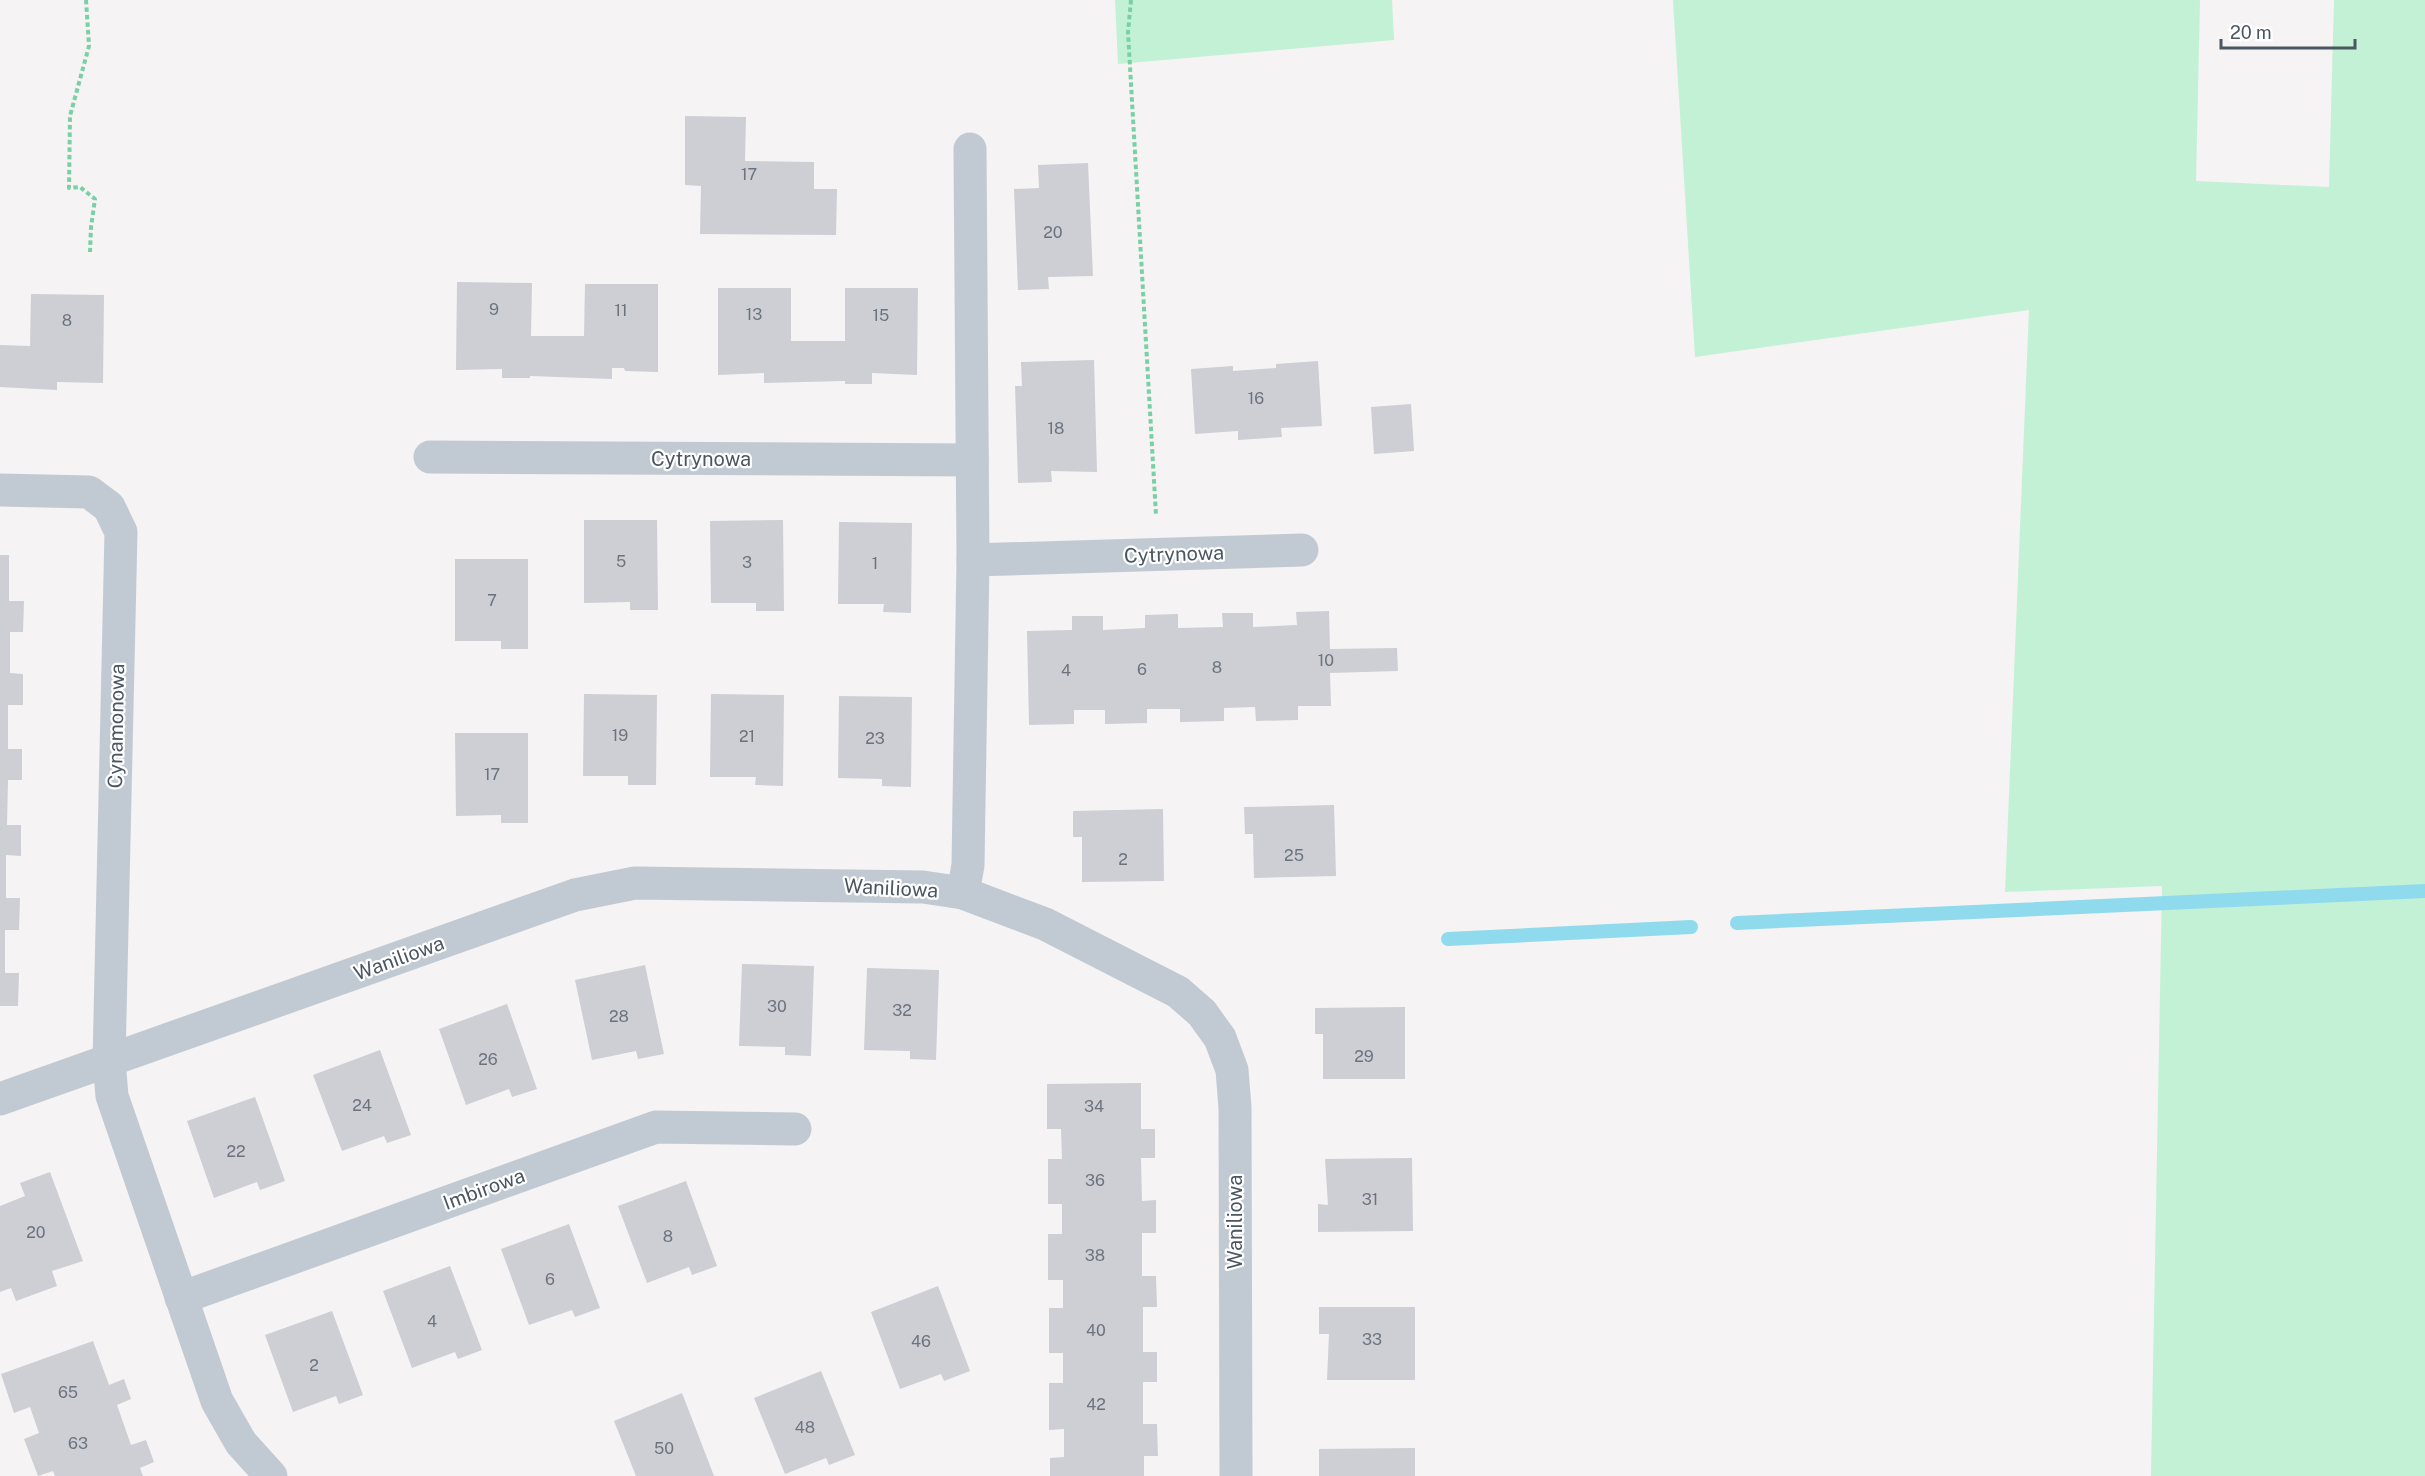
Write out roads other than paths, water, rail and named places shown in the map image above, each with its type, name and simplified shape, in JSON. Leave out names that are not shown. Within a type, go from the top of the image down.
[{"type":"street","points":[[963,892],[968,865],[973,560],[970,149]]},
{"type":"street","name":"Cytrynowa","points":[[430,457],[972,460]]},
{"type":"street","name":"Cynamonowa","points":[[0,490],[89,492],[110,507],[121,532],[109,1061]]},
{"type":"street","name":"Cytrynowa","points":[[973,560],[1302,550]]},
{"type":"street","name":"Waniliowa","points":[[0,1099],[575,895],[612,887],[635,883],[708,883],[923,887],[963,892],[1045,924],[1178,992],[1202,1013],[1220,1038],[1232,1070],[1234,1108],[1236,1476]]},
{"type":"street","points":[[109,1061],[112,1096],[217,1401],[241,1443],[271,1476]]},
{"type":"street","name":"Imbirowa","points":[[181,1298],[656,1127],[795,1129]]},
{"type":"waterway","points":[[1737,923],[2425,891]]},
{"type":"waterway","points":[[1448,939],[1691,927]]}]
